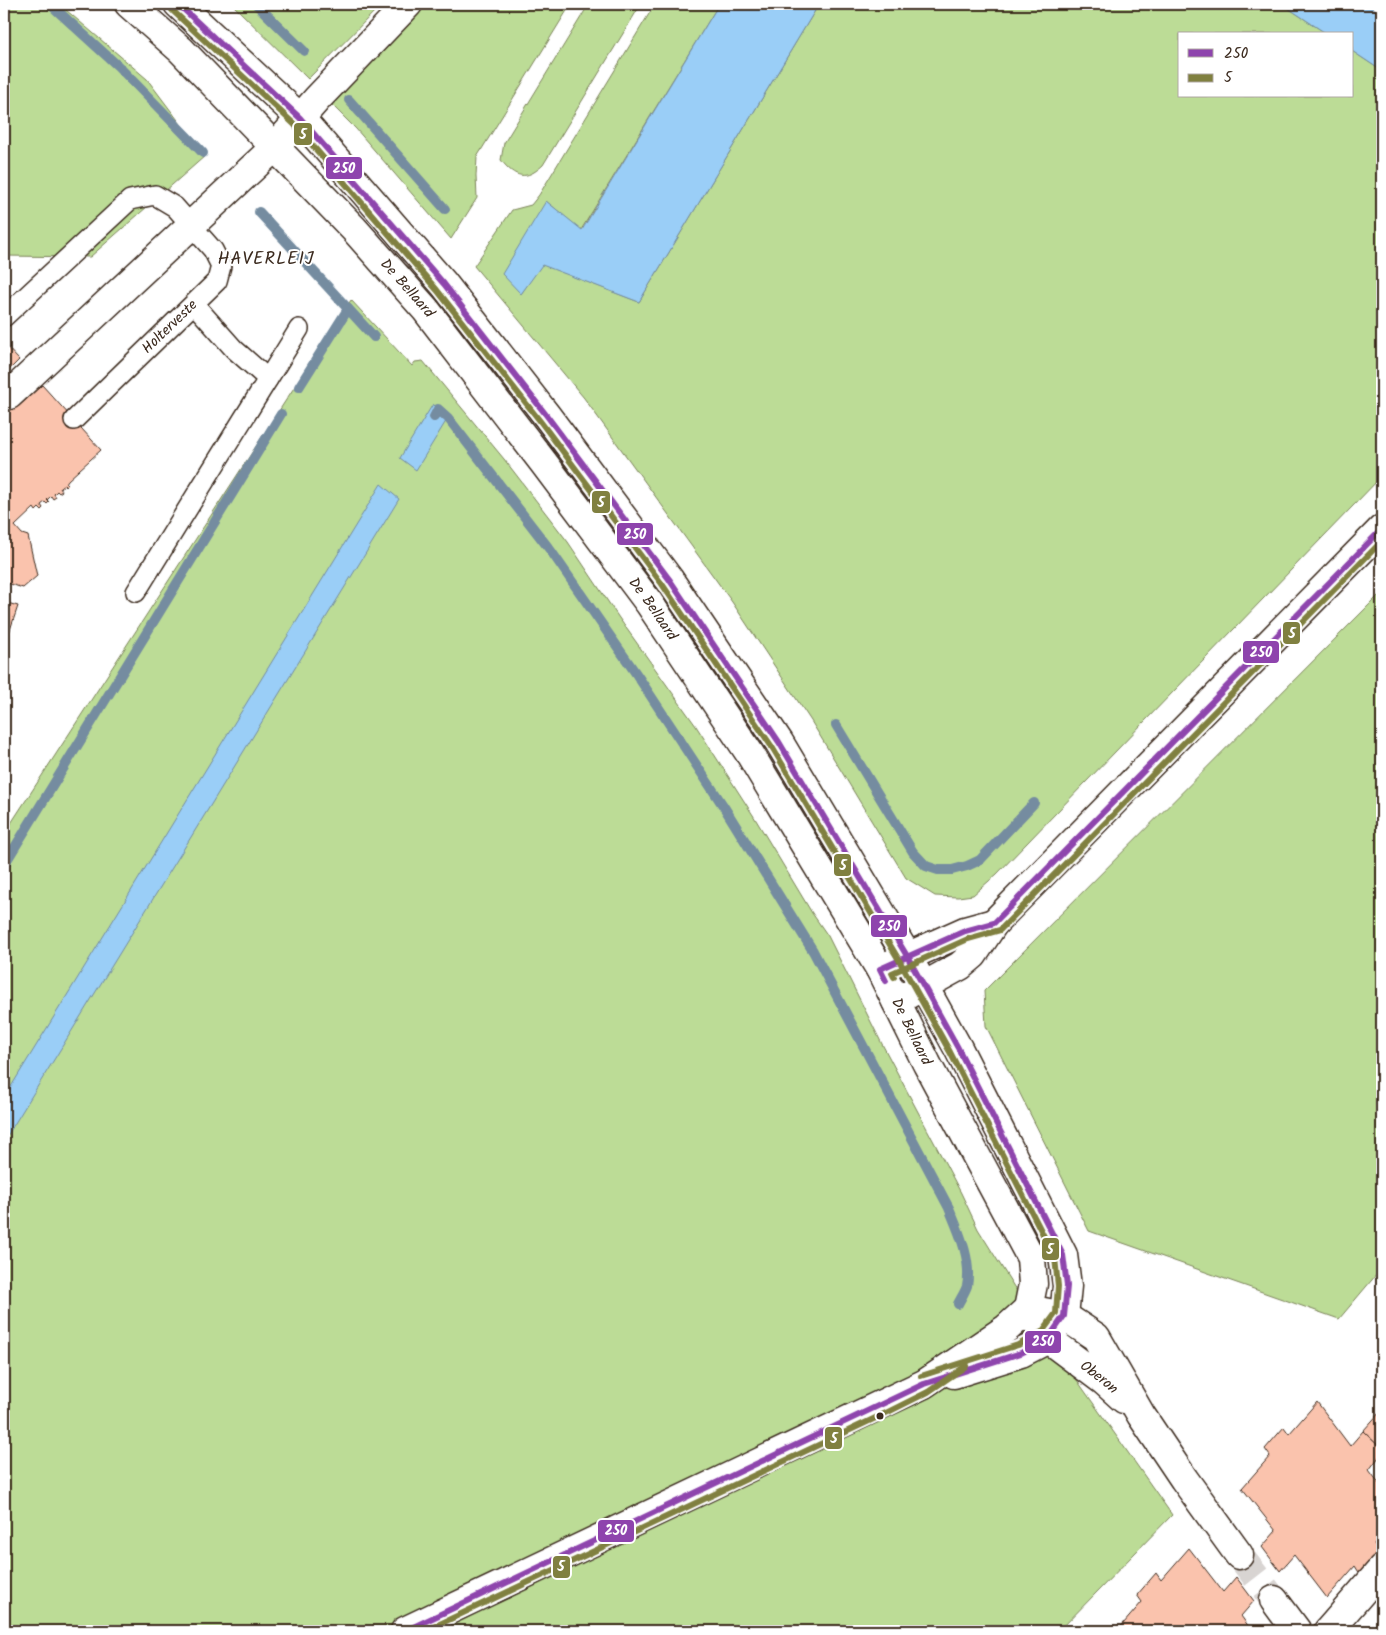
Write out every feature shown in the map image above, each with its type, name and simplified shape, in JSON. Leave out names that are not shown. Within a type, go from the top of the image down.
[{"type":"street","name":"De Bellaard","points":[[129,4],[181,50],[354,229],[426,310],[544,462],[649,603],[750,754],[880,969],[927,1064],[1031,1258],[1033,1284],[1028,1309]]},
{"type":"street","name":"De Bellaard","points":[[178,4],[300,118],[444,284],[548,416],[669,579],[779,742],[907,956],[958,1048],[1063,1255],[1067,1286],[1064,1316]]},
{"type":"street","points":[[9,395],[275,147],[408,4]]},
{"type":"street","points":[[896,1001],[960,966],[973,955],[994,923],[1382,529]]},
{"type":"street","points":[[880,969],[965,931],[994,923]]},
{"type":"street","points":[[924,1384],[1007,1328],[1028,1309]]},
{"type":"street","name":"Oberon","points":[[1028,1309],[1064,1316],[1096,1337],[1141,1415],[1184,1479],[1240,1555]]},
{"type":"street","name":"Oberon","points":[[1028,1309],[1048,1339],[1104,1381],[1141,1415]]},
{"type":"street","points":[[405,1631],[924,1384],[1021,1354],[1048,1339],[1064,1316]]},
{"type":"street","points":[[1328,1631],[1382,1569]]},
{"type":"street","points":[[1274,1600],[1296,1631]]},
{"type":"lane","name":"Holterveste","points":[[4,318],[130,200],[155,195],[175,207],[213,250],[221,266],[217,282],[74,420]]},
{"type":"lane","points":[[194,304],[234,349],[268,379]]},
{"type":"lane","points":[[136,592],[299,329]]},
{"type":"green space","points":[[4,4],[59,4],[147,79],[205,156],[90,257],[4,256]]},
{"type":"green space","points":[[232,4],[382,4],[308,79]]},
{"type":"green space","points":[[426,4],[571,4],[477,157],[477,198],[451,239],[356,129],[331,104]]},
{"type":"green space","points":[[589,4],[641,4],[543,165],[531,174],[516,174],[501,160],[504,143]]},
{"type":"green space","points":[[655,4],[719,4],[581,230],[546,201],[521,294],[541,264],[639,302],[819,4],[1282,4],[1324,32],[1178,32],[1178,98],[1354,98],[1354,52],[1382,71],[1382,476],[997,874],[973,895],[958,897],[935,896],[906,878],[811,721],[732,602],[584,398],[474,266],[512,210],[531,205],[539,195]]},
{"type":"green space","points":[[351,300],[412,366],[415,362],[423,361],[504,459],[568,542],[619,618],[696,726],[828,936],[978,1229],[1036,1322],[1172,1515],[1059,1631],[4,1631],[4,834]]},
{"type":"green space","points":[[1382,592],[1382,1268],[1339,1319],[1089,1231],[986,1026],[984,991]]},
{"type":"water","points":[[719,4],[819,4],[639,302],[542,265],[521,294],[502,274],[546,201],[582,230]]},
{"type":"water","points":[[1282,4],[1370,4],[1382,18],[1382,71],[1354,52],[1354,32],[1324,32]]},
{"type":"water","points":[[433,404],[448,418],[416,470],[400,458]]},
{"type":"water","points":[[381,484],[399,499],[4,1141],[4,1098]]},
{"type":"building","points":[[4,344],[19,360],[4,375]]},
{"type":"building","points":[[42,385],[101,450],[68,480],[66,487],[64,485],[60,488],[62,491],[59,493],[57,491],[54,494],[56,497],[53,499],[51,496],[47,500],[49,502],[47,504],[45,502],[41,505],[43,508],[41,510],[39,508],[36,511],[34,508],[15,526],[22,534],[28,536],[37,576],[23,588],[4,582],[4,390],[19,406]]},
{"type":"building","points":[[4,602],[18,606],[9,633],[4,632]]},
{"type":"building","points":[[1317,1402],[1350,1446],[1363,1431],[1382,1449],[1382,1453],[1369,1470],[1382,1487],[1382,1535],[1374,1545],[1380,1552],[1360,1574],[1355,1566],[1327,1598],[1294,1555],[1280,1571],[1262,1547],[1276,1531],[1242,1488],[1270,1456],[1265,1449],[1284,1427],[1289,1434]]},
{"type":"building","points":[[1382,1412],[1382,1449],[1363,1431]]},
{"type":"building","points":[[1189,1548],[1223,1592],[1236,1577],[1254,1601],[1241,1616],[1252,1631],[1117,1631],[1142,1602],[1137,1595],[1156,1573],[1161,1580]]},
{"type":"waterway","points":[[50,4],[118,66],[203,153]]},
{"type":"waterway","points":[[256,4],[304,51]]},
{"type":"waterway","points":[[349,100],[445,209]]},
{"type":"waterway","points":[[259,212],[374,337]]},
{"type":"waterway","points":[[299,387],[348,309]]},
{"type":"waterway","points":[[434,417],[438,409],[448,418],[551,551],[637,675],[724,807],[813,951],[953,1217],[964,1246],[968,1266],[967,1286],[958,1304]]},
{"type":"waterway","points":[[4,865],[281,414]]},
{"type":"waterway","points":[[836,725],[913,852],[926,866],[938,870],[952,870],[980,860],[1034,803]]},
{"type":"tunnel","points":[[1239,1555],[1274,1600]]},
{"type":"transit line","name":"250","points":[[178,4],[300,118],[444,284],[547,416],[669,579],[779,742],[907,956],[958,1048],[1063,1255],[1067,1286],[1064,1316],[1048,1339],[1021,1353],[924,1384],[405,1631]]},
{"type":"transit line","name":"5","points":[[172,10],[294,124],[437,290],[540,421],[662,584],[772,747],[899,960],[950,1052],[1055,1258],[1058,1286],[1056,1313],[1042,1332],[1018,1345],[921,1376]]},
{"type":"transit line","name":"250","points":[[886,981],[880,969],[965,931],[994,923],[1382,529]]},
{"type":"transit line","name":"5","points":[[894,977],[892,973],[968,939],[1000,930],[1382,541]]},
{"type":"transit line","name":"5","points":[[425,1631],[884,1414],[928,1392],[966,1366]]},
{"type":"district","name":"HAVERLEIJ","points":[[266,259]]}]
